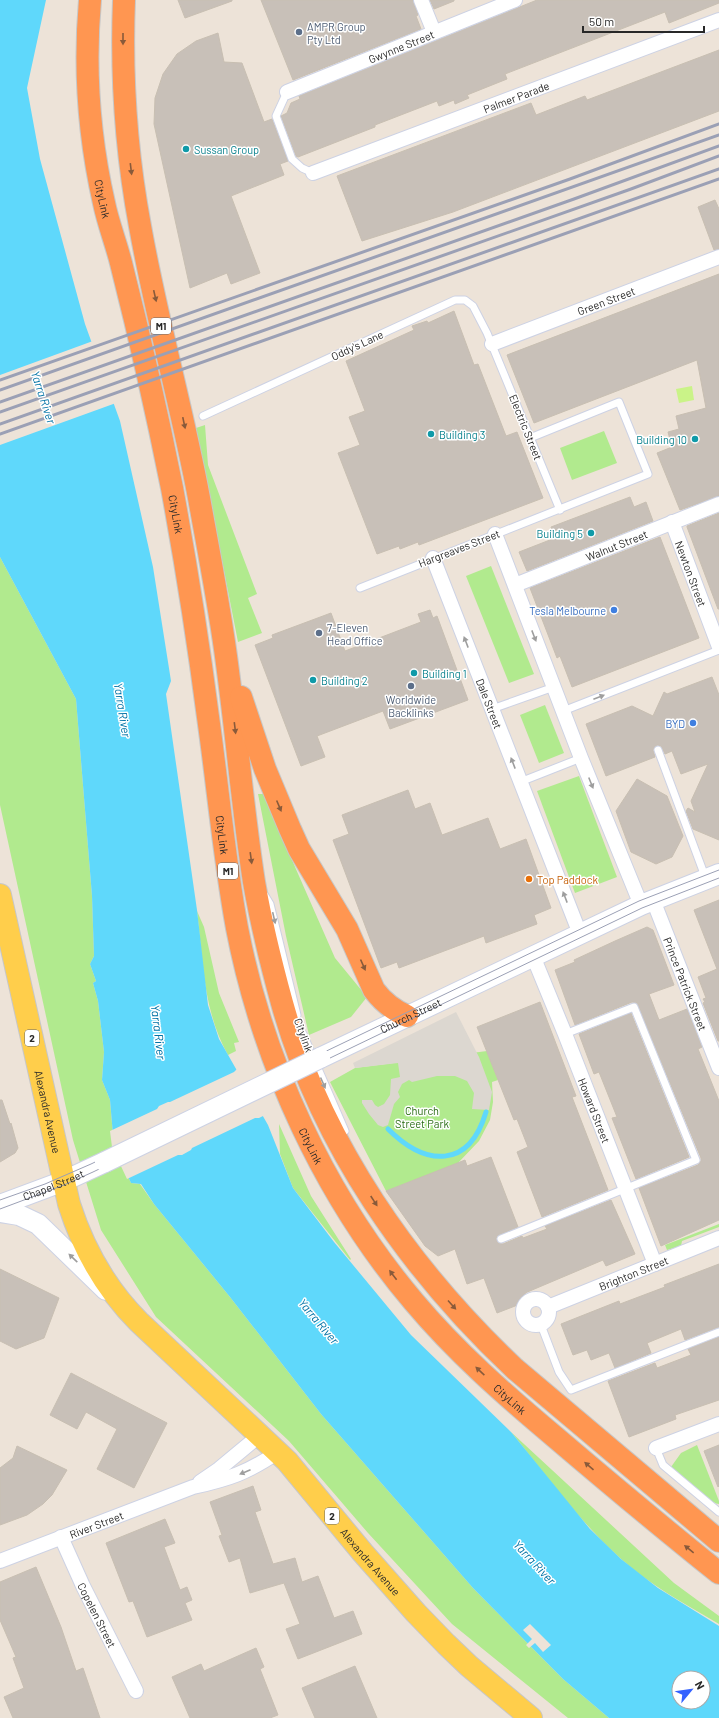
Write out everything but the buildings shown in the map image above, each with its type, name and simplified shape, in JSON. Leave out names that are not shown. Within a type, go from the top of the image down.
[{"type":"highway","name":"CityLink","points":[[90,0],[87,82],[92,141],[104,206],[120,257],[144,356],[174,498],[193,612],[238,929],[245,965],[260,1019],[293,1107],[325,1171],[349,1212],[370,1244],[414,1302],[464,1356],[499,1388],[637,1507],[719,1573]]},
{"type":"highway","name":"M1","points":[[124,0],[123,36],[127,131],[140,226],[186,434],[225,648],[255,886],[280,998],[294,1040],[326,1116],[362,1182],[397,1236],[442,1294],[484,1340],[515,1369],[719,1541]]},
{"type":"highway","points":[[225,648],[265,770],[299,849],[341,917],[374,990],[381,1000],[407,1016]]},
{"type":"main road","name":"Church Street","points":[[102,1163],[532,956],[647,902],[713,876]]},
{"type":"main road","name":"Alexandra Avenue","points":[[0,895],[71,1211],[93,1259],[112,1290],[132,1315]]},
{"type":"main road","name":"Chapel Street","points":[[0,1205],[64,1181],[102,1163]]},
{"type":"main road","name":"Alexandra Avenue","points":[[0,1212],[19,1215],[38,1224],[132,1315],[278,1452],[416,1613],[469,1666],[531,1718]]},
{"type":"street","points":[[422,0],[434,32]]},
{"type":"street","name":"Gwynne Street","points":[[287,92],[515,0]]},
{"type":"street","name":"Palmer Parade","points":[[313,173],[719,20]]},
{"type":"street","name":"Green Street","points":[[492,344],[719,257]]},
{"type":"street","name":"Walnut Street","points":[[515,585],[719,504]]},
{"type":"street","name":"Newton Street","points":[[672,522],[719,649]]},
{"type":"street","points":[[495,534],[581,758],[647,902]]},
{"type":"street","name":"Dale Street","points":[[433,558],[580,934]]},
{"type":"street","name":"Prince Patrick Street","points":[[647,902],[719,1068]]},
{"type":"street","name":"Howard Street","points":[[532,956],[565,1034],[655,1264]]},
{"type":"street","name":"Brighton Street","points":[[548,1307],[719,1238]]},
{"type":"street","points":[[534,1300],[542,1301],[548,1307],[548,1319],[541,1324],[533,1325],[529,1323],[524,1316],[524,1308],[526,1304],[534,1300]]},
{"type":"street","points":[[656,1448],[719,1424]]},
{"type":"street","name":"River Street","points":[[193,1487],[219,1469],[260,1435]]},
{"type":"street","name":"River Street","points":[[0,1561],[193,1487],[223,1480],[240,1474],[258,1466],[278,1452]]},
{"type":"street","name":"Copelen Street","points":[[61,1537],[83,1586],[136,1691]]},
{"type":"lane","points":[[287,92],[276,116],[292,159],[302,168],[313,173]]},
{"type":"lane","name":"Oddy's Lane","points":[[203,416],[455,300],[465,300],[473,306],[479,315],[492,344]]},
{"type":"lane","name":"Electric Street","points":[[492,344],[560,510]]},
{"type":"lane","name":"Hargreaves Street","points":[[360,588],[648,474],[618,402],[530,438]]},
{"type":"lane","points":[[563,711],[719,649]]},
{"type":"lane","points":[[492,709],[554,687]]},
{"type":"lane","points":[[658,750],[713,876]]},
{"type":"lane","points":[[520,782],[581,758]]},
{"type":"lane","name":"Citylink","points":[[255,886],[264,893],[270,904],[298,1018],[314,1062],[350,1141]]},
{"type":"lane","points":[[501,1239],[696,1160],[634,1007],[565,1034]]},
{"type":"lane","points":[[358,1159],[362,1182]]},
{"type":"lane","points":[[541,1324],[559,1372],[571,1390],[719,1332]]},
{"type":"lane","points":[[656,1448],[663,1465],[719,1512]]},
{"type":"green space","points":[[692,386],[694,400],[679,403],[676,389]]},
{"type":"green space","points":[[205,425],[208,465],[257,594],[248,598],[262,633],[238,642],[196,428]]},
{"type":"green space","points":[[604,431],[617,463],[572,480],[560,448]]},
{"type":"green space","points":[[0,557],[76,699],[92,896],[94,956],[90,964],[96,981],[93,983],[98,1001],[104,1052],[102,1080],[110,1100],[114,1147],[131,1183],[140,1184],[154,1204],[230,1297],[321,1414],[473,1588],[563,1679],[609,1718],[568,1718],[452,1624],[368,1533],[289,1441],[156,1317],[101,1230],[73,1140],[0,805]]},
{"type":"green space","points":[[491,566],[534,674],[509,683],[466,576]]},
{"type":"green space","points":[[545,705],[564,753],[539,763],[520,715]]},
{"type":"green space","points":[[579,776],[617,877],[575,893],[537,791]]},
{"type":"green space","points":[[258,794],[263,794],[335,958],[367,997],[351,1017],[309,1035],[286,936]]},
{"type":"green space","points":[[197,911],[204,927],[219,993],[239,1042],[234,1043],[236,1051],[228,1055],[213,1021],[205,985]]},
{"type":"green space","name":"Church Street Park","points":[[487,1051],[498,1080],[492,1082],[493,1102],[490,1120],[479,1141],[457,1164],[386,1191],[330,1082],[355,1068]]},
{"type":"green space","points":[[279,1124],[311,1196],[351,1259],[350,1260],[293,1188],[280,1154]]},
{"type":"green space","points":[[719,1224],[719,1227],[682,1241],[681,1246],[667,1250],[665,1245]]},
{"type":"green space","points":[[511,1432],[674,1583],[719,1616],[719,1624],[643,1577],[620,1558],[577,1513]]},
{"type":"green space","points":[[697,1445],[719,1504],[700,1494],[686,1483],[671,1467],[681,1453]]},
{"type":"shaded area","points":[[456,1012],[479,1057],[492,1092],[489,1110],[472,1109],[474,1093],[467,1081],[455,1076],[437,1076],[412,1082],[409,1080],[402,1084],[398,1092],[400,1097],[394,1104],[388,1125],[383,1127],[378,1125],[369,1114],[362,1103],[362,1100],[372,1100],[378,1107],[384,1104],[390,1095],[391,1079],[400,1077],[398,1063],[355,1068],[353,1063]]},
{"type":"water","name":"Yarra River","points":[[0,0],[46,0],[27,88],[40,159],[85,324],[120,421],[153,567],[171,681],[166,694],[197,910],[208,1005],[219,1039],[268,1125],[293,1188],[334,1242],[411,1335],[511,1432],[590,1529],[621,1559],[658,1588],[719,1626],[719,1718],[609,1718],[563,1679],[473,1588],[321,1414],[230,1297],[154,1204],[141,1184],[131,1183],[114,1147],[110,1100],[102,1080],[104,1052],[98,1001],[93,983],[96,981],[90,964],[94,956],[92,896],[76,699],[0,557]]},
{"type":"pier","points":[[93,341],[116,403],[0,445],[0,375]]},
{"type":"pier","points":[[238,1068],[265,1115],[255,1118],[192,1148],[182,1155],[178,1155],[127,1179],[112,1147],[110,1131],[157,1109],[159,1106],[234,1072]]},
{"type":"pier","points":[[530,1624],[551,1645],[543,1652],[535,1643],[529,1648],[526,1645],[532,1639],[523,1630]]},
{"type":"waterway","points":[[388,1129],[402,1142],[417,1150],[431,1155],[445,1156],[458,1152],[469,1144],[478,1131],[486,1112]]},
{"type":"tram line","points":[[0,1200],[45,1184],[91,1164],[639,901],[719,870]]},
{"type":"tram line","points":[[0,1209],[64,1185],[93,1172],[642,908],[719,878]]},
{"type":"railway","points":[[0,380],[570,179],[719,124]]},
{"type":"railway","points":[[0,390],[719,135]]},
{"type":"railway","points":[[0,402],[574,199],[719,146]]},
{"type":"railway","points":[[0,412],[631,189],[719,156]]},
{"type":"railway","points":[[0,424],[719,169]]},
{"type":"railway","points":[[0,434],[719,179]]},
{"type":"place","name":"AMPR Group Pty Ltd","points":[[299,32]]},
{"type":"place","name":"Sussan Group","points":[[186,149]]},
{"type":"place","name":"Building 3","points":[[431,434]]},
{"type":"place","name":"Building 10","points":[[695,439]]},
{"type":"place","name":"Building 5","points":[[591,533]]},
{"type":"place","name":"Tesla Melbourne","points":[[614,610]]},
{"type":"place","name":"7-Eleven Head Office","points":[[319,633]]},
{"type":"place","name":"Building 1","points":[[414,673]]},
{"type":"place","name":"Building 2","points":[[313,680]]},
{"type":"place","name":"Worldwide Backlinks","points":[[411,686]]},
{"type":"place","name":"BYD","points":[[693,723]]},
{"type":"place","name":"Top Paddock","points":[[529,879]]}]
